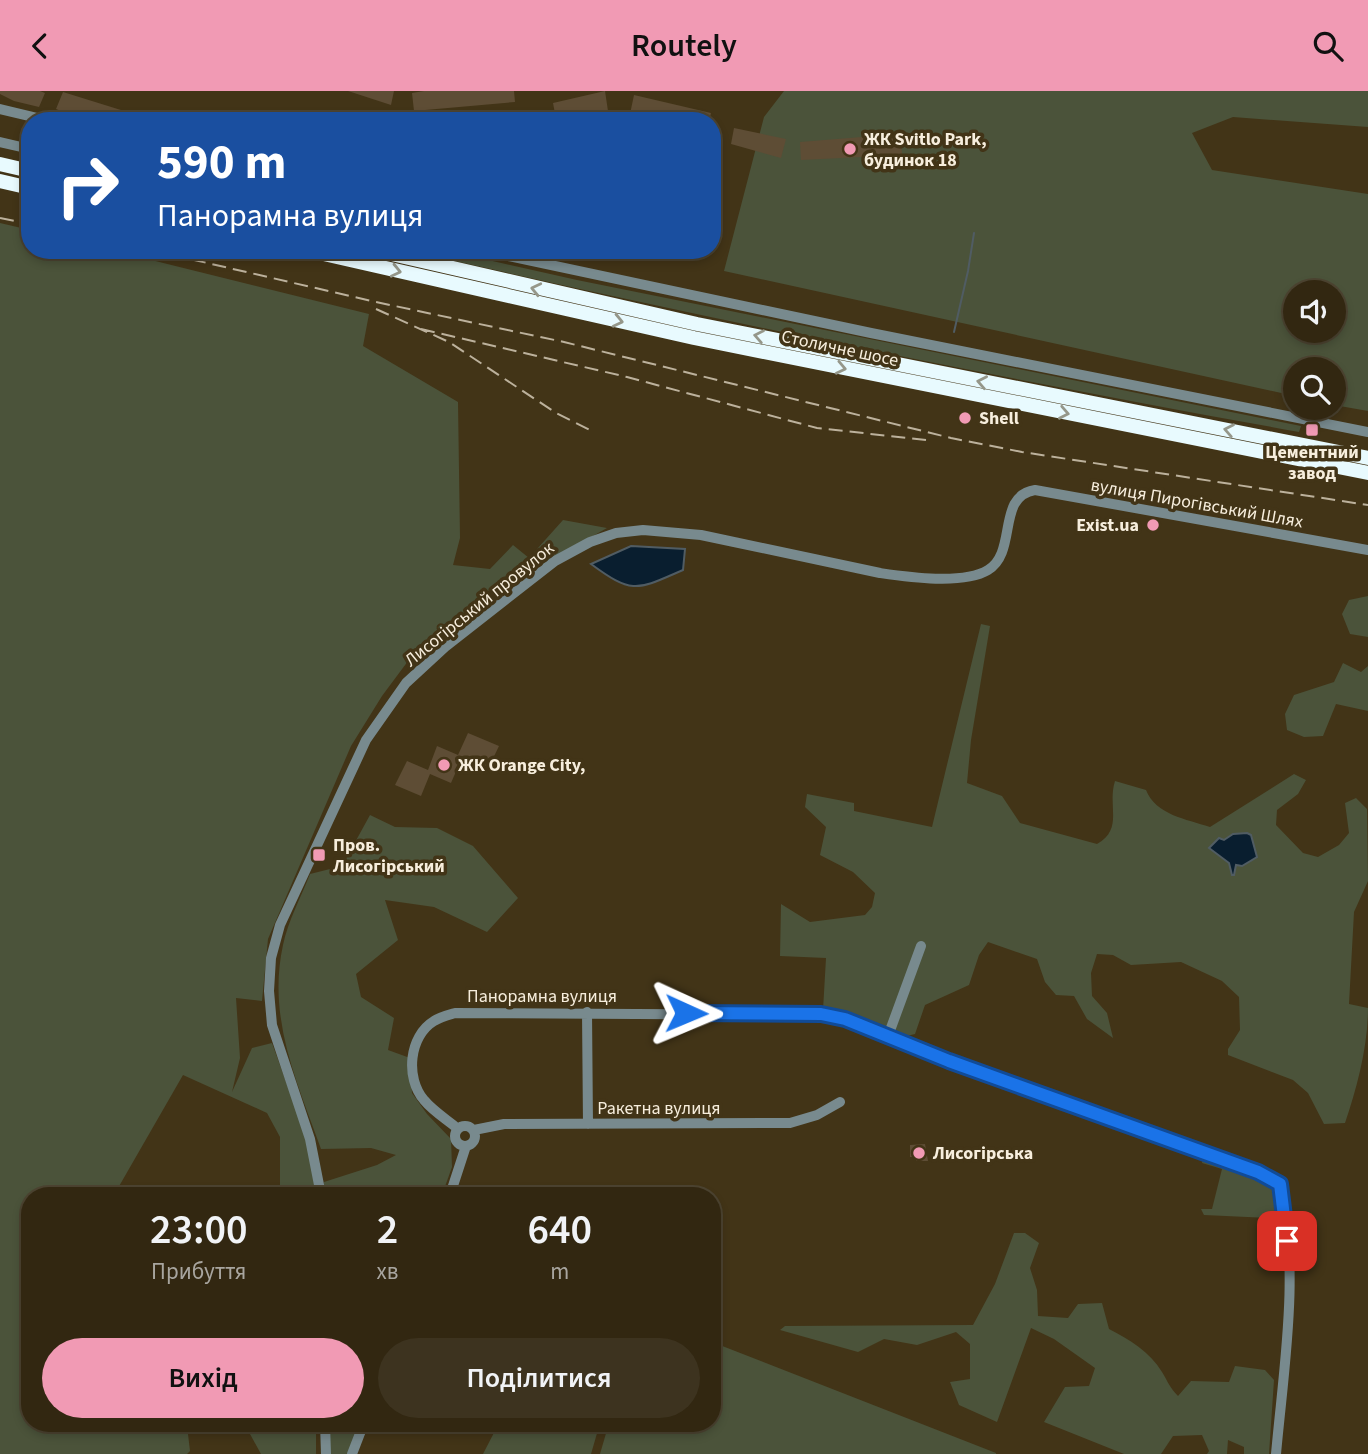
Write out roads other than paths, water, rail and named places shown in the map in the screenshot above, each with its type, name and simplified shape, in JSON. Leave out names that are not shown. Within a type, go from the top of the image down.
[{"type":"highway","points":[[0,165],[21,169]]},
{"type":"highway","points":[[0,181],[21,186]]},
{"type":"highway","name":"Столичне шосе","points":[[346,259],[694,338],[1368,473]]},
{"type":"highway","name":"Столичне шосе","points":[[413,259],[684,321],[1368,458]]},
{"type":"street","points":[[0,109],[21,114]]},
{"type":"street","points":[[0,142],[21,147]]},
{"type":"street","name":"Столичне шосе","points":[[522,259],[884,336],[1368,432]]},
{"type":"street","name":"вулиця Пирогівський Шлях","points":[[1022,495],[1042,491],[1368,550]]},
{"type":"street","name":"Лисогірський провулок","points":[[319,1187],[310,1139],[272,1025],[269,991],[271,958],[280,925],[362,748],[374,725],[406,683],[445,647],[555,561],[603,537],[643,530],[677,532],[880,573],[905,576],[968,576],[985,571],[999,559],[1013,506],[1022,495]]},
{"type":"street","points":[[888,1036],[921,947]]},
{"type":"street","points":[[587,1011],[588,1124]]},
{"type":"street","name":"Панорамна вулиця","points":[[457,1128],[423,1099],[414,1082],[412,1057],[415,1046],[433,1021],[455,1013],[587,1011],[821,1014],[845,1019],[949,1061],[1258,1172],[1280,1184],[1286,1222],[1290,1319],[1276,1454]]},
{"type":"street","name":"Ракетна вулиця","points":[[474,1130],[503,1124],[790,1123],[817,1115],[840,1103]]},
{"type":"street","points":[[453,1187],[466,1146],[474,1142],[474,1130],[466,1125],[457,1128],[455,1134],[456,1141],[466,1146]]},
{"type":"street","points":[[325,1432],[326,1454]]},
{"type":"street","points":[[352,1454],[361,1432]]},
{"type":"water","points":[[631,546],[685,549],[683,570],[655,582],[636,586],[617,581],[591,564]]},
{"type":"water","points":[[1233,834],[1251,835],[1257,857],[1242,866],[1236,865],[1232,875],[1229,863],[1209,848],[1219,838],[1224,840]]},
{"type":"waterway","points":[[954,332],[974,233]]},
{"type":"railway","points":[[0,218],[21,222]]},
{"type":"railway","points":[[190,259],[564,342],[951,438],[1022,452],[1368,505]]},
{"type":"railway","points":[[376,309],[449,342],[556,413],[590,430]]},
{"type":"railway","points":[[421,329],[627,377],[817,428],[926,440]]},
{"type":"place","name":"ЖК Svitlo Park, будинок 18","points":[[850,149]]},
{"type":"place","name":"Shell","points":[[965,418]]},
{"type":"place","name":"Цементний завод","points":[[1312,430]]},
{"type":"place","name":"Exist.ua","points":[[1153,525]]},
{"type":"place","name":"ЖК Orange City,","points":[[444,765]]},
{"type":"place","name":"Пров. Лисогірський","points":[[319,855]]},
{"type":"place","name":"Лисогірська","points":[[919,1153]]}]
